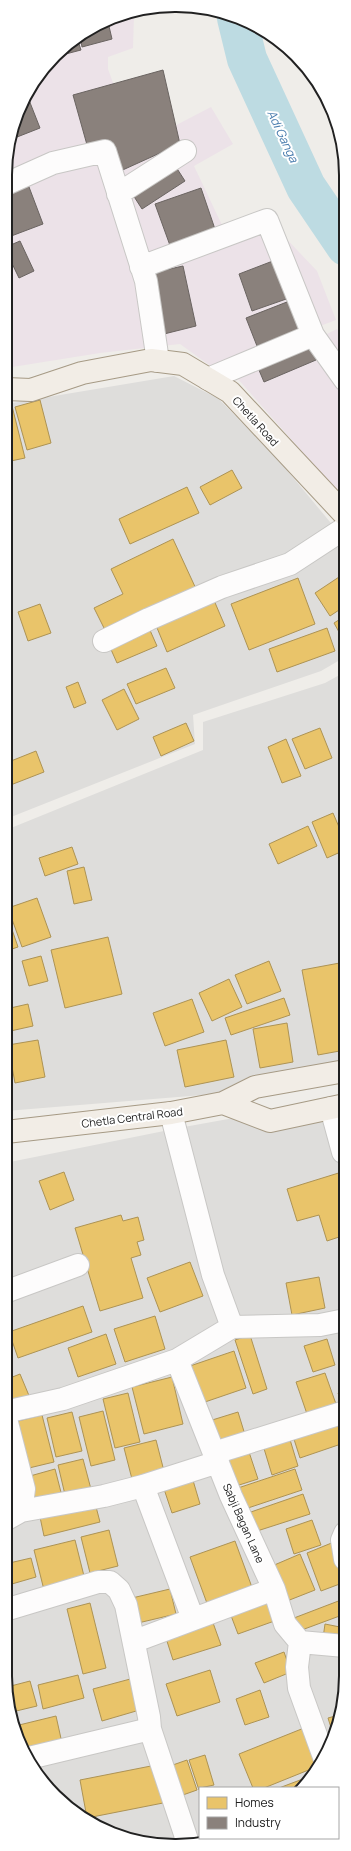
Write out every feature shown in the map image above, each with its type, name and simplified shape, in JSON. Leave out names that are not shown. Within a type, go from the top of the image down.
[{"type":"main road","name":"Chetla Road","points":[[12,389],[32,390],[82,374],[151,360],[183,364],[230,392],[339,509]]},
{"type":"main road","name":"Chetla Central Road","points":[[12,1131],[171,1113],[223,1103],[255,1087],[339,1072]]},
{"type":"main road","points":[[223,1103],[270,1121],[338,1107]]},
{"type":"street","points":[[12,181],[53,163],[105,151],[146,281],[158,361]]},
{"type":"street","points":[[118,194],[184,151]]},
{"type":"street","points":[[141,267],[267,220],[313,336],[339,372]]},
{"type":"street","points":[[208,379],[313,336]]},
{"type":"street","points":[[104,641],[149,619],[222,587],[290,564],[339,532]]},
{"type":"street","points":[[171,1113],[213,1275],[232,1327]]},
{"type":"street","points":[[12,1289],[78,1265]]},
{"type":"street","points":[[12,1409],[63,1399],[177,1360],[232,1327],[320,1325],[339,1321]]},
{"type":"street","name":"Sabji Bagan Lane","points":[[177,1360],[231,1496],[274,1589],[285,1624],[300,1642]]},
{"type":"street","points":[[13,1515],[104,1496],[143,1486],[339,1414]]},
{"type":"street","points":[[12,1436],[24,1489],[13,1515]]},
{"type":"street","points":[[143,1486],[193,1619]]},
{"type":"street","points":[[12,1608],[98,1582],[110,1582],[120,1590],[126,1605],[134,1641],[150,1729],[187,1839]]},
{"type":"street","points":[[134,1641],[274,1589]]},
{"type":"street","points":[[321,1749],[299,1688],[297,1666],[300,1642],[339,1645]]},
{"type":"street","points":[[34,1757],[150,1729]]},
{"type":"shaded area","points":[[134,18],[133,48],[108,57],[108,69],[136,146],[211,107],[233,144],[194,166],[222,225],[261,212],[317,271],[336,320],[212,367],[180,344],[100,353],[12,367],[13,154],[24,113],[29,103],[46,76],[60,60],[76,46],[94,34],[113,24]]},
{"type":"shaded area","points":[[337,329],[339,332],[339,493],[237,378]]},
{"type":"shaded area","points":[[174,376],[219,399],[281,463],[339,533],[339,660],[321,671],[193,715],[195,744],[12,817],[12,403]]},
{"type":"shaded area","points":[[339,675],[339,1067],[227,1093],[12,1111],[12,828],[203,750],[203,722],[325,683]]},
{"type":"shaded area","points":[[339,1099],[339,1310],[315,1316],[238,1315],[170,1353],[66,1395],[12,1397],[12,1162],[184,1127]]},
{"type":"shaded area","points":[[339,1324],[338,1697],[327,1738],[317,1757],[294,1787],[199,1787],[199,1838],[186,1839],[154,1838],[113,1827],[76,1805],[60,1791],[46,1775],[24,1738],[15,1707],[12,1686],[12,1418],[233,1331]]},
{"type":"building: Homes","points":[[40,400],[51,443],[27,450],[15,407]]},
{"type":"building: Homes","points":[[12,406],[25,458],[12,461]]},
{"type":"building: Homes","points":[[232,470],[242,488],[210,505],[200,487]]},
{"type":"building: Homes","points":[[187,487],[199,513],[130,544],[119,519]]},
{"type":"building: Homes","points":[[173,539],[197,591],[107,634],[94,608],[123,594],[111,569]]},
{"type":"building: Homes","points":[[339,577],[339,610],[330,616],[315,593]]},
{"type":"building: Homes","points":[[298,578],[315,624],[249,650],[231,604]]},
{"type":"building: Homes","points":[[213,598],[225,626],[167,652],[155,623]]},
{"type":"building: Homes","points":[[40,604],[51,633],[28,641],[18,612]]},
{"type":"building: Homes","points":[[339,620],[339,632],[334,623]]},
{"type":"building: Homes","points":[[149,628],[157,646],[117,663],[109,645]]},
{"type":"building: Homes","points":[[327,628],[335,651],[277,672],[269,649]]},
{"type":"building: Homes","points":[[166,668],[175,688],[136,704],[127,684]]},
{"type":"building: Homes","points":[[78,682],[86,703],[74,708],[66,687]]},
{"type":"building: Homes","points":[[124,689],[139,719],[117,730],[102,700]]},
{"type":"building: Homes","points":[[186,723],[194,741],[161,756],[153,737]]},
{"type":"building: Homes","points":[[320,728],[332,758],[305,769],[292,739]]},
{"type":"building: Homes","points":[[286,739],[301,776],[282,783],[268,747]]},
{"type":"building: Homes","points":[[36,751],[44,772],[12,784],[12,761]]},
{"type":"building: Homes","points":[[333,813],[339,827],[339,853],[327,858],[312,822]]},
{"type":"building: Homes","points":[[308,826],[317,846],[278,864],[269,844]]},
{"type":"building: Homes","points":[[72,847],[78,864],[45,876],[39,858]]},
{"type":"building: Homes","points":[[84,867],[92,900],[74,904],[67,871]]},
{"type":"building: Homes","points":[[37,898],[51,937],[22,947],[12,919],[12,907]]},
{"type":"building: Homes","points":[[12,930],[18,947],[12,949]]},
{"type":"building: Homes","points":[[108,937],[122,994],[65,1008],[51,950]]},
{"type":"building: Homes","points":[[41,956],[48,981],[29,986],[22,961]]},
{"type":"building: Homes","points":[[269,961],[281,991],[247,1004],[235,975]]},
{"type":"building: Homes","points":[[339,963],[339,1051],[318,1055],[302,970]]},
{"type":"building: Homes","points":[[229,979],[242,1007],[212,1021],[199,993]]},
{"type":"building: Homes","points":[[284,998],[290,1015],[231,1035],[225,1018]]},
{"type":"building: Homes","points":[[192,999],[204,1032],[165,1046],[153,1013]]},
{"type":"building: Homes","points":[[28,1004],[33,1026],[12,1031],[12,1008]]},
{"type":"building: Homes","points":[[287,1023],[293,1062],[260,1068],[253,1029]]},
{"type":"building: Homes","points":[[38,1040],[45,1077],[15,1083],[12,1067],[12,1044]]},
{"type":"building: Homes","points":[[226,1040],[234,1077],[185,1087],[177,1050]]},
{"type":"building: Homes","points":[[64,1172],[74,1200],[50,1210],[39,1181]]},
{"type":"building: Homes","points":[[339,1173],[339,1237],[327,1241],[319,1215],[297,1221],[287,1189]]},
{"type":"building: Homes","points":[[121,1215],[123,1221],[138,1217],[144,1240],[137,1242],[141,1255],[131,1258],[143,1298],[100,1311],[75,1228]]},
{"type":"building: Homes","points":[[190,1262],[203,1296],[160,1312],[147,1278]]},
{"type":"building: Homes","points":[[319,1277],[325,1308],[292,1315],[286,1283]]},
{"type":"building: Homes","points":[[83,1306],[92,1332],[18,1358],[12,1341],[12,1331]]},
{"type":"building: Homes","points":[[155,1316],[165,1349],[125,1362],[114,1329]]},
{"type":"building: Homes","points":[[106,1334],[116,1364],[78,1377],[68,1348]]},
{"type":"building: Homes","points":[[250,1335],[267,1389],[253,1394],[235,1340]]},
{"type":"building: Homes","points":[[327,1339],[335,1365],[313,1372],[304,1346]]},
{"type":"building: Homes","points":[[234,1351],[246,1388],[202,1403],[190,1366]]},
{"type":"building: Homes","points":[[325,1373],[336,1404],[307,1414],[296,1382]]},
{"type":"building: Homes","points":[[20,1374],[30,1398],[15,1404],[12,1397],[12,1377]]},
{"type":"building: Homes","points":[[172,1377],[183,1424],[144,1434],[132,1387]]},
{"type":"building: Homes","points":[[128,1393],[140,1442],[115,1448],[103,1399]]},
{"type":"building: Homes","points":[[103,1411],[115,1460],[91,1466],[79,1417]]},
{"type":"building: Homes","points":[[72,1412],[82,1451],[56,1457],[47,1418]]},
{"type":"building: Homes","points":[[238,1412],[246,1438],[218,1448],[209,1421]]},
{"type":"building: Homes","points":[[42,1415],[54,1462],[29,1468],[18,1421]]},
{"type":"building: Homes","points":[[336,1418],[339,1427],[339,1445],[300,1458],[292,1433]]},
{"type":"building: Homes","points":[[288,1433],[298,1466],[272,1475],[262,1442]]},
{"type":"building: Homes","points":[[156,1440],[165,1475],[133,1483],[124,1448]]},
{"type":"building: Homes","points":[[247,1446],[258,1479],[236,1486],[225,1453]]},
{"type":"building: Homes","points":[[83,1459],[92,1493],[66,1499],[58,1465]]},
{"type":"building: Homes","points":[[55,1469],[63,1500],[37,1506],[30,1476]]},
{"type":"building: Homes","points":[[295,1469],[302,1490],[245,1509],[238,1488]]},
{"type":"building: Homes","points":[[192,1477],[200,1504],[172,1513],[163,1486]]},
{"type":"building: Homes","points":[[303,1494],[310,1514],[254,1532],[248,1513]]},
{"type":"building: Homes","points":[[95,1503],[100,1522],[44,1536],[40,1517]]},
{"type":"building: Homes","points":[[312,1520],[321,1545],[294,1554],[286,1529]]},
{"type":"building: Homes","points":[[109,1530],[118,1566],[90,1573],[81,1537]]},
{"type":"building: Homes","points":[[75,1540],[85,1580],[44,1590],[34,1550]]},
{"type":"building: Homes","points":[[235,1541],[253,1590],[208,1606],[190,1557]]},
{"type":"building: Homes","points":[[334,1542],[339,1554],[339,1584],[321,1591],[307,1553]]},
{"type":"building: Homes","points":[[300,1554],[315,1590],[287,1601],[272,1566]]},
{"type":"building: Homes","points":[[31,1558],[36,1577],[12,1584],[12,1562]]},
{"type":"building: Homes","points":[[170,1589],[176,1614],[138,1623],[132,1598]]},
{"type":"building: Homes","points":[[272,1598],[280,1619],[238,1634],[230,1613]]},
{"type":"building: Homes","points":[[339,1601],[339,1616],[299,1631],[294,1618]]},
{"type":"building: Homes","points":[[90,1603],[106,1668],[83,1674],[67,1609]]},
{"type":"building: Homes","points":[[212,1620],[221,1645],[173,1660],[165,1635]]},
{"type":"building: Homes","points":[[325,1624],[339,1627],[339,1641],[323,1638]]},
{"type":"building: Homes","points":[[284,1652],[291,1672],[264,1683],[255,1663]]},
{"type":"building: Homes","points":[[210,1670],[220,1702],[177,1716],[166,1684]]},
{"type":"building: Homes","points":[[78,1675],[84,1698],[43,1709],[38,1685]]},
{"type":"building: Homes","points":[[134,1678],[143,1709],[102,1721],[93,1689]]},
{"type":"building: Homes","points":[[30,1681],[37,1706],[16,1711],[12,1686]]},
{"type":"building: Homes","points":[[260,1690],[269,1717],[245,1725],[236,1699]]},
{"type":"building: Homes","points":[[56,1716],[62,1743],[30,1751],[24,1738],[20,1725]]},
{"type":"building: Homes","points":[[333,1717],[331,1726],[328,1718]]},
{"type":"building: Homes","points":[[304,1728],[316,1759],[308,1770],[266,1787],[253,1787],[239,1754]]},
{"type":"building: Homes","points":[[205,1755],[214,1785],[199,1787],[199,1790],[189,1760]]},
{"type":"building: Homes","points":[[187,1760],[197,1790],[180,1796],[170,1766]]},
{"type":"building: Homes","points":[[156,1765],[163,1803],[94,1817],[86,1812],[80,1780]]},
{"type":"building: Homes","points":[[301,1780],[294,1787],[282,1787]]},
{"type":"building: Industry","points":[[109,26],[112,39],[82,47],[81,43]]},
{"type":"building: Industry","points":[[79,44],[81,50],[67,54]]},
{"type":"building: Industry","points":[[163,70],[180,144],[116,173],[89,152],[73,95]]},
{"type":"building: Industry","points":[[30,102],[40,128],[17,137],[24,113]]},
{"type":"building: Industry","points":[[176,167],[185,181],[142,209],[133,195]]},
{"type":"building: Industry","points":[[26,179],[43,224],[12,236],[12,185]]},
{"type":"building: Industry","points":[[201,188],[217,235],[172,251],[155,204]]},
{"type":"building: Industry","points":[[20,241],[34,271],[19,278],[12,263],[12,244]]},
{"type":"building: Industry","points":[[278,259],[292,297],[252,311],[239,274]]},
{"type":"building: Industry","points":[[183,266],[196,326],[160,335],[147,274]]},
{"type":"building: Industry","points":[[292,300],[304,329],[257,346],[246,318]]},
{"type":"building: Industry","points":[[308,341],[316,360],[264,382],[256,363]]},
{"type":"waterway","name":"Adi Ganga","points":[[239,24],[247,59],[306,187],[339,236]]}]
